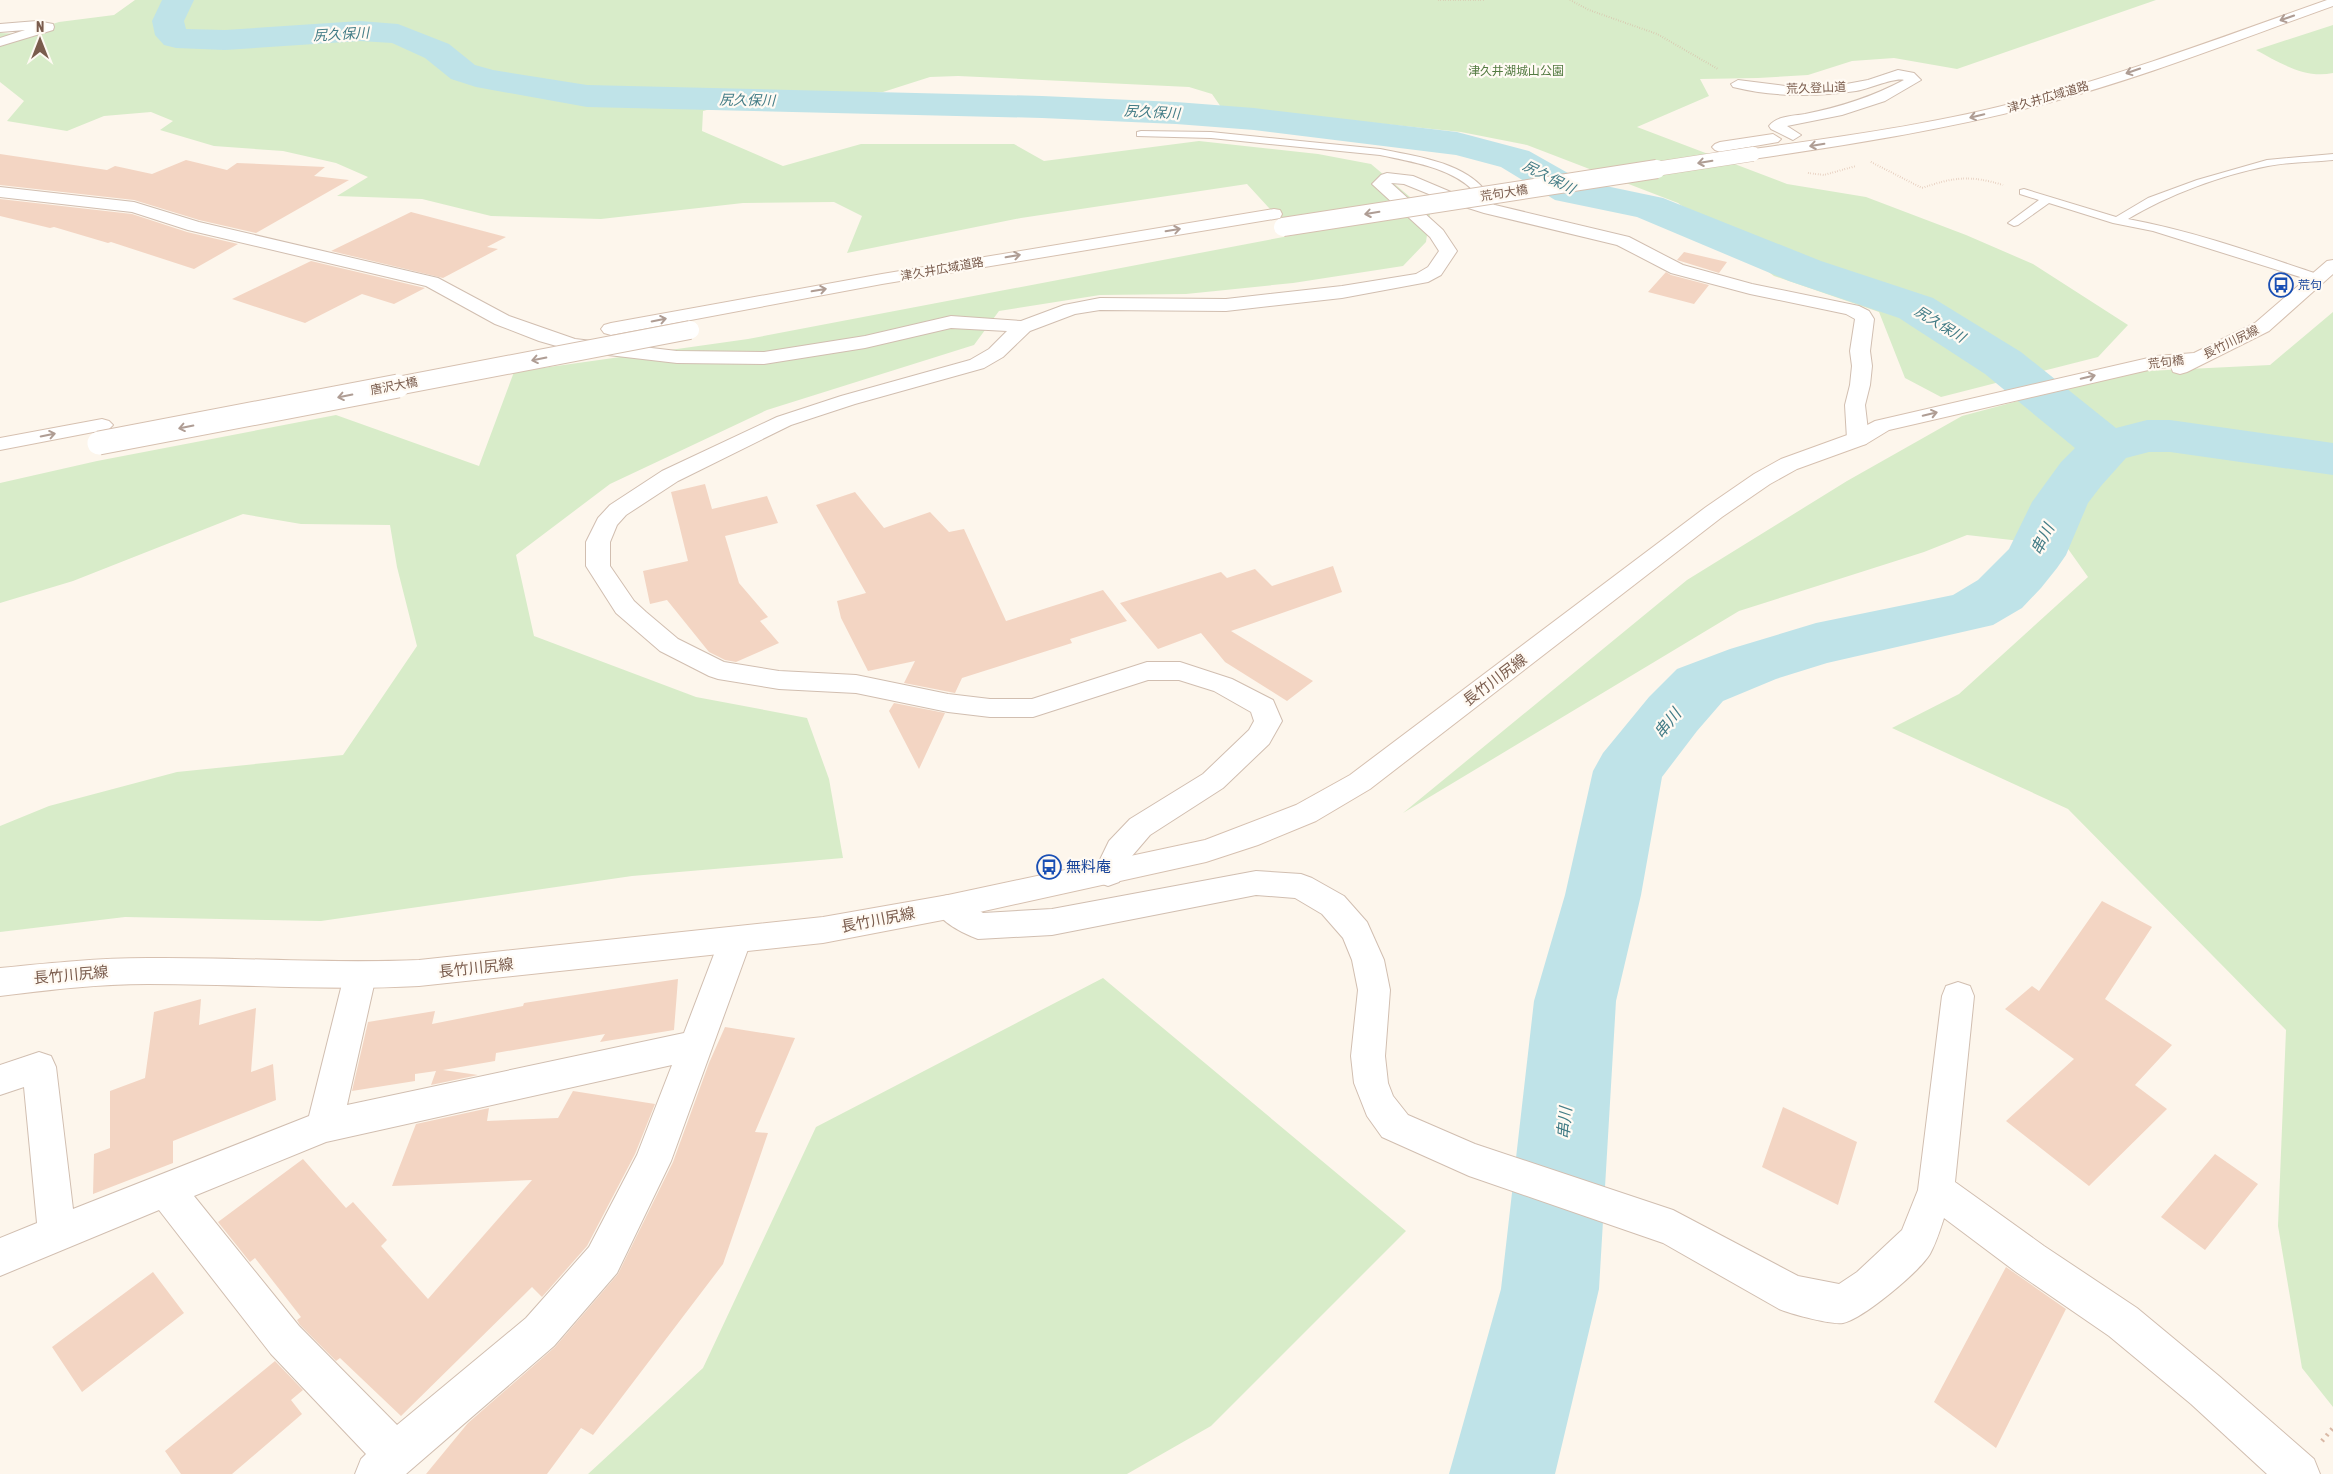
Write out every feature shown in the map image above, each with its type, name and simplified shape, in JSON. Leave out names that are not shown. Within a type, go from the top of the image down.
[{"type":"main road","points":[[2252,16],[2299,0]]},
{"type":"main road","name":"津久井広域道路","points":[[1753,154],[1934,126],[2033,103],[2115,78],[2333,2]]},
{"type":"main road","points":[[0,28],[31,25],[48,27],[0,42]]},
{"type":"main road","name":"荒久登山道","points":[[1738,84],[1763,89],[1802,89],[1854,87],[1873,83],[1895,74],[1904,75],[1914,80],[1880,98],[1846,110],[1808,119],[1783,122],[1776,126],[1794,135]]},
{"type":"main road","name":"津久井広域道路","points":[[1720,147],[1940,111],[2054,82]]},
{"type":"main road","name":"荒句大橋","points":[[1279,221],[1720,147]]},
{"type":"main road","name":"荒句大橋","points":[[1279,221],[1753,154]]},
{"type":"main road","points":[[1108,874],[1120,849],[1140,827],[1213,781],[1259,737],[1268,721],[1263,707],[1223,685],[1180,671],[1147,671],[1033,708],[990,708],[948,703],[856,684],[778,680],[718,670],[669,645],[626,607],[598,566],[598,542],[606,523],[618,510],[670,476],[784,421],[848,400],[977,364],[996,353],[1023,327],[1056,313],[1100,304],[1226,305],[1342,292],[1422,278],[1435,271],[1448,251],[1437,234],[1381,186],[1381,182],[1387,178],[1406,179],[1452,198],[1490,209],[1623,241],[1677,270],[1750,289],[1852,310],[1862,315],[1865,319],[1860,351],[1862,366],[1855,405],[1858,439]]},
{"type":"main road","points":[[0,192],[134,207],[194,226],[432,282],[502,320],[531,332],[574,345],[678,357],[764,358],[865,342],[951,322],[1023,327]]},
{"type":"main road","name":"津久井広域道路","points":[[611,329],[929,271],[1279,221]]},
{"type":"main road","name":"津久井広域道路","points":[[690,330],[1279,221]]},
{"type":"main road","name":"長竹川尻線","points":[[2195,359],[2234,343],[2262,327],[2333,265]]},
{"type":"main road","name":"唐沢大橋","points":[[101,434],[611,329]]},
{"type":"main road","name":"唐沢大橋","points":[[101,434],[690,330]]},
{"type":"main road","name":"荒句橋","points":[[1858,439],[1891,430],[2173,373],[2195,359]]},
{"type":"main road","points":[[0,444],[101,434]]},
{"type":"main road","points":[[0,462],[101,434]]},
{"type":"main road","name":"長竹川尻線","points":[[0,982],[82,973],[148,971],[360,976],[475,968],[735,941],[840,927],[948,907],[1182,858],[1248,837],[1306,813],[1337,796],[1390,760],[1737,495],[1799,459],[1858,439]]},
{"type":"main road","points":[[948,907],[978,926],[1042,922],[1256,883],[1301,886],[1333,905],[1356,931],[1368,960],[1374,990],[1368,1056],[1371,1083],[1379,1105],[1395,1126],[1469,1159],[1673,1228],[1793,1295],[1842,1304],[1871,1286],[1916,1242],[1936,1190],[1958,996]]},
{"type":"main road","points":[[166,1190],[386,1464],[540,1332],[604,1260],[653,1161],[735,941]]},
{"type":"main road","points":[[324,1126],[360,976]]},
{"type":"main road","points":[[0,1257],[324,1126],[696,1045]]},
{"type":"main road","points":[[0,1080],[39,1067],[57,1234]]},
{"type":"main road","points":[[1936,1190],[2030,1259],[2123,1322],[2205,1390],[2298,1474]]},
{"type":"lane","points":[[1141,134],[1210,135],[1380,152],[1452,172],[1469,181],[1480,190],[1490,209]]},
{"type":"lane","points":[[2117,221],[2152,200],[2201,182],[2267,163],[2333,157]]},
{"type":"lane","points":[[2024,192],[2117,221],[2155,228],[2273,263],[2316,278]]},
{"type":"lane","points":[[2014,223],[2048,199]]},
{"type":"path","points":[[1438,0],[1484,0]]},
{"type":"path","points":[[1570,0],[1589,10],[1657,34],[1675,46],[1711,64],[1738,84]]},
{"type":"path","points":[[1870,162],[1922,188],[1961,176],[1977,177],[2000,184]]},
{"type":"green space","name":"津久井湖城山公園","points":[[135,0],[2156,0],[1957,69],[1894,58],[1852,61],[1808,75],[1700,79],[1709,96],[1637,127],[1787,184],[1866,197],[1966,235],[2033,264],[2128,325],[2098,357],[1941,397],[1905,378],[1879,312],[1774,276],[1678,203],[1527,145],[1461,132],[1221,107],[1212,94],[1189,87],[958,76],[930,77],[883,92],[771,93],[703,111],[702,131],[783,166],[861,144],[1014,144],[1044,161],[1199,141],[1318,154],[1371,164],[1430,214],[1426,242],[1403,266],[1293,283],[1186,294],[1100,295],[999,311],[974,345],[767,410],[610,484],[516,555],[534,636],[696,697],[807,718],[829,779],[843,858],[632,876],[321,921],[125,917],[0,932],[0,826],[49,806],[177,772],[343,755],[417,646],[397,567],[390,525],[301,524],[243,514],[73,581],[0,603],[0,483],[97,461],[336,415],[479,466],[514,372],[748,339],[1294,235],[1247,184],[1021,218],[847,253],[862,216],[834,202],[743,203],[601,219],[491,216],[422,199],[337,196],[368,177],[336,163],[283,151],[214,146],[160,130],[173,121],[151,112],[104,116],[67,131],[7,121],[24,101],[0,82],[0,33],[20,34],[59,22],[114,15]]},
{"type":"green space","points":[[2333,25],[2333,73],[2313,74],[2303,72],[2284,65],[2256,50]]},
{"type":"green space","points":[[2333,312],[2333,1407],[2302,1368],[2278,1226],[2286,1030],[2068,809],[1892,728],[1959,694],[2088,577],[2066,546],[1967,535],[1924,552],[1739,611],[1403,813],[1687,580],[1847,481],[1962,416],[2127,372],[2270,365]]},
{"type":"green space","points":[[1103,978],[1406,1231],[1211,1426],[1127,1474],[588,1474],[703,1368],[816,1127]]},
{"type":"building","points":[[0,154],[107,170],[115,166],[152,174],[186,160],[227,170],[237,163],[325,167],[314,176],[349,180],[256,233],[199,220],[134,200],[0,185]]},
{"type":"building","points":[[0,199],[132,214],[187,232],[238,244],[194,269],[111,242],[108,243],[54,227],[50,228],[0,216]]},
{"type":"building","points":[[411,212],[506,237],[487,247],[498,249],[443,278],[331,251]]},
{"type":"building","points":[[1684,252],[1727,262],[1719,273],[1677,260]]},
{"type":"building","points":[[311,261],[425,288],[394,304],[362,294],[305,323],[232,299]]},
{"type":"building","points":[[1666,272],[1709,285],[1694,304],[1648,292]]},
{"type":"building","points":[[705,484],[712,509],[767,496],[778,523],[725,536],[739,583],[768,617],[760,621],[779,643],[736,662],[725,660],[709,652],[667,600],[650,604],[643,571],[688,561],[671,492]]},
{"type":"building","points":[[855,492],[884,528],[930,512],[949,532],[964,529],[1006,621],[1103,590],[1127,621],[1070,639],[1072,643],[962,678],[955,693],[904,683],[915,661],[868,671],[841,618],[837,601],[866,593],[816,505]]},
{"type":"building","points":[[1333,566],[1342,592],[1231,631],[1313,681],[1287,701],[1225,662],[1201,633],[1158,649],[1120,603],[1221,572],[1227,578],[1255,569],[1272,586]]},
{"type":"building","points":[[894,703],[945,713],[919,769],[889,711]]},
{"type":"building","points":[[2102,901],[2152,927],[2105,999],[2172,1045],[2135,1085],[2167,1109],[2089,1186],[2006,1121],[2074,1059],[2005,1009],[2032,986],[2039,991]]},
{"type":"building","points":[[678,979],[674,1030],[600,1042],[605,1034],[496,1053],[495,1061],[443,1070],[478,1075],[431,1085],[436,1071],[415,1074],[415,1081],[352,1091],[368,1022],[435,1011],[432,1024],[523,1006],[524,1003]]},
{"type":"building","points":[[201,999],[199,1025],[256,1008],[251,1072],[273,1064],[276,1100],[173,1141],[173,1163],[93,1194],[94,1154],[110,1148],[110,1091],[145,1078],[154,1012]]},
{"type":"building","points":[[725,1027],[795,1038],[755,1132],[768,1133],[723,1264],[593,1435],[581,1428],[547,1474],[426,1474],[468,1423],[555,1347],[618,1274],[673,1162],[709,1063]]},
{"type":"building","points":[[573,1091],[655,1104],[635,1154],[587,1246],[542,1297],[532,1287],[401,1416],[340,1358],[336,1361],[300,1325],[297,1320],[301,1317],[255,1258],[250,1262],[218,1222],[303,1159],[346,1208],[353,1202],[387,1240],[381,1246],[428,1299],[532,1180],[392,1186],[416,1124],[489,1108],[487,1121],[558,1118]]},
{"type":"building","points":[[1783,1107],[1857,1142],[1838,1205],[1762,1167]]},
{"type":"building","points":[[2215,1154],[2258,1184],[2205,1250],[2161,1217]]},
{"type":"building","points":[[2006,1267],[2066,1309],[1996,1448],[1934,1402]]},
{"type":"building","points":[[153,1272],[184,1313],[82,1392],[52,1347]]},
{"type":"building","points":[[275,1361],[303,1390],[291,1400],[302,1414],[232,1474],[181,1474],[165,1451]]},
{"type":"waterway","name":"尻久保川","points":[[178,0],[168,21],[171,35],[176,38],[225,40],[360,31],[398,34],[437,51],[463,72],[488,80],[587,96],[1042,107],[1176,113],[1254,119],[1457,144],[1515,159],[1569,191],[1648,207],[1721,235],[1805,271],[1916,308],[2003,363],[2107,447]]},
{"type":"waterway","name":"串川","points":[[2107,447],[2147,436],[2170,436],[2333,459]]},
{"type":"waterway","name":"串川","points":[[1502,1474],[1550,1289],[1575,1001],[1603,895],[1628,771],[1673,714],[1700,685],[1753,664],[1816,644],[1971,611],[2000,594],[2020,575],[2036,555],[2060,502],[2081,474],[2107,447]]},
{"type":"place","name":"荒句","points":[[2281,285]]},
{"type":"place","name":"無料庵","points":[[1049,867]]}]
